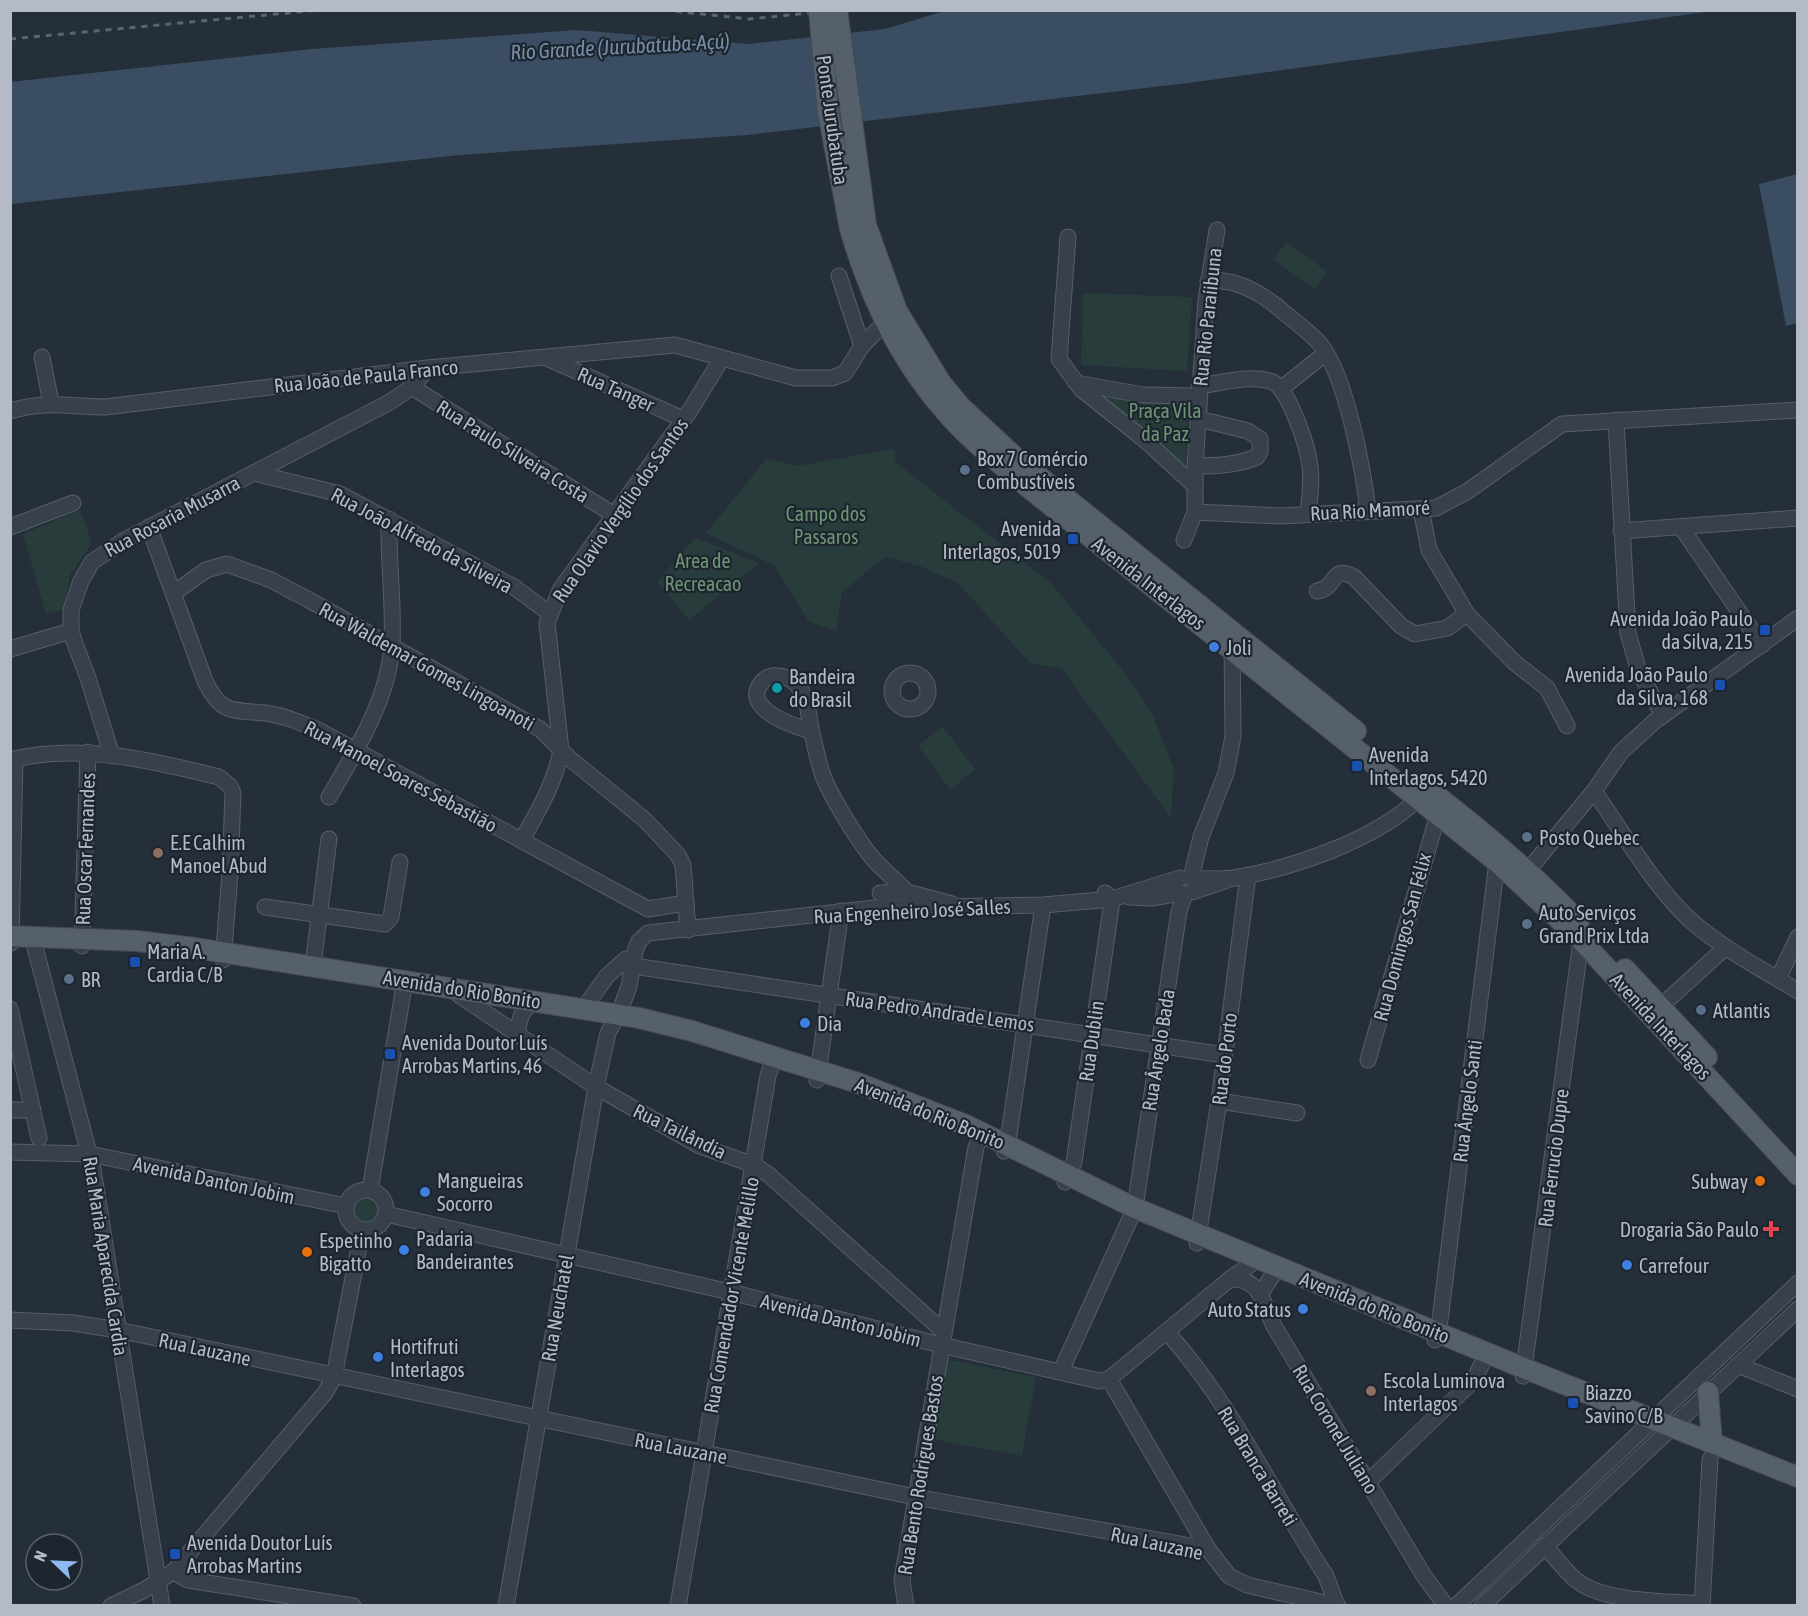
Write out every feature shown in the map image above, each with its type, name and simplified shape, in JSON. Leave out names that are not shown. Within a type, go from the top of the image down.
[{"type":"main road","name":"Ponte Jurubatuba","points":[[819,10],[828,112],[858,227]]},
{"type":"main road","name":"Ponte Jurubatuba","points":[[837,10],[858,227]]},
{"type":"main road","name":"Avenida Interlagos","points":[[858,227],[885,322],[912,369],[944,411],[1032,491],[1232,639],[1487,835],[1797,1175]]},
{"type":"main road","name":"Avenida Interlagos","points":[[858,227],[897,311],[941,383],[961,407],[1015,457],[1438,814],[1497,862],[1524,877],[1660,1006],[1797,1157]]},
{"type":"main road","name":"Avenida do Rio Bonito","points":[[11,936],[33,940],[82,942],[170,953],[313,965],[459,996],[584,1008],[616,1019]]},
{"type":"main road","name":"Avenida do Rio Bonito","points":[[11,943],[33,940]]},
{"type":"main road","name":"Avenida do Rio Bonito","points":[[223,956],[616,1019],[675,1026],[773,1061],[893,1094],[1134,1212],[1797,1485]]},
{"type":"main road","points":[[1701,1386],[1711,1451]]},
{"type":"main road","name":"Avenida do Rio Bonito","points":[[1659,1427],[1711,1451],[1797,1477]]},
{"type":"street","name":"Rua Rio Paraíibuna","points":[[1196,512],[1195,466],[1199,391],[1208,281],[1217,230]]},
{"type":"street","points":[[1068,237],[1059,359],[1076,383],[1146,441],[1195,486]]},
{"type":"street","points":[[839,276],[862,346]]},
{"type":"street","points":[[1208,281],[1225,281],[1256,292],[1311,334],[1326,353],[1352,422],[1368,510]]},
{"type":"street","name":"Rua João de Paula Franco","points":[[10,411],[51,403],[78,407],[105,407],[428,368],[675,345],[796,378],[832,378],[845,373],[862,346],[885,322]]},
{"type":"street","points":[[1281,388],[1326,353]]},
{"type":"street","points":[[42,357],[51,403]]},
{"type":"street","name":"Rua Tanger","points":[[549,358],[684,419]]},
{"type":"street","name":"Rua Olavio Vergílio dos Santos","points":[[522,840],[549,789],[558,767],[561,750],[547,623],[549,613],[560,590],[684,419],[722,358]]},
{"type":"street","name":"Rua Rosaria Musarra","points":[[112,756],[70,631],[75,595],[92,562],[98,556],[149,527],[390,402],[412,387],[428,368]]},
{"type":"street","points":[[1076,383],[1143,395],[1199,391],[1258,380],[1274,383],[1281,388],[1300,430],[1310,462],[1311,483],[1308,512]]},
{"type":"street","name":"Rua Paulo Silveira Costa","points":[[412,387],[614,515]]},
{"type":"street","points":[[1663,715],[1639,672],[1628,633],[1616,420],[1797,410]]},
{"type":"street","points":[[1195,466],[1230,465],[1246,461],[1257,457],[1261,444],[1260,439],[1248,431],[1199,419]]},
{"type":"street","name":"Rua Rio Mamoré","points":[[1196,512],[1280,516],[1308,512],[1421,510],[1449,503],[1556,427],[1616,420]]},
{"type":"street","name":"Rua João Alfredo da Silveira","points":[[254,473],[340,494],[514,587],[549,613]]},
{"type":"street","points":[[10,527],[73,503]]},
{"type":"street","points":[[1421,510],[1429,550],[1467,614],[1515,663],[1547,688],[1567,726]]},
{"type":"street","points":[[1184,540],[1196,512]]},
{"type":"street","points":[[1621,531],[1797,518]]},
{"type":"street","points":[[329,796],[355,750],[384,685],[392,645],[390,519]]},
{"type":"street","name":"Rua Manoel Soares Sebastião","points":[[149,527],[205,681],[213,698],[220,706],[244,713],[265,713],[290,718],[355,750],[648,909]]},
{"type":"street","points":[[1681,527],[1762,645]]},
{"type":"street","name":"Rua Waldemar Gomes Lingoanoti","points":[[174,593],[206,570],[227,564],[271,580],[528,720],[645,820],[678,855],[683,865],[688,930]]},
{"type":"street","points":[[1317,591],[1326,588],[1340,573],[1345,572],[1354,577],[1401,626],[1415,634],[1448,628],[1467,614]]},
{"type":"street","points":[[1524,877],[1594,791],[1621,752],[1663,715],[1797,618]]},
{"type":"street","points":[[10,650],[70,631]]},
{"type":"street","name":"Rua Ângelo Bada","points":[[1060,1371],[1134,1212],[1179,910],[1201,837],[1226,773],[1233,736],[1232,639]]},
{"type":"street","points":[[811,731],[828,789],[877,863],[907,892]]},
{"type":"street","points":[[11,943],[13,759],[42,754],[88,752],[159,762],[219,777],[230,786],[233,793],[223,956]]},
{"type":"street","name":"Rua Oscar Fernandes","points":[[82,942],[88,752]]},
{"type":"street","points":[[1594,791],[1679,908],[1725,947],[1797,991]]},
{"type":"street","name":"Rua Engenheiro José Salles","points":[[648,933],[882,908],[1043,905],[1060,899],[1114,896],[1151,898],[1187,886],[1286,867],[1382,828],[1419,798]]},
{"type":"street","name":"Rua Domingos San Félix","points":[[1368,1060],[1438,814]]},
{"type":"street","points":[[313,965],[328,838]]},
{"type":"street","points":[[265,907],[385,924],[391,917],[400,862]]},
{"type":"street","name":"Rua Ângelo Santi","points":[[1437,1337],[1497,862]]},
{"type":"street","points":[[877,863],[882,908]]},
{"type":"street","name":"Rua do Porto","points":[[1198,1238],[1219,1101],[1248,875]]},
{"type":"street","points":[[880,893],[907,892],[944,901],[957,908]]},
{"type":"street","name":"Rua Dublin","points":[[1067,1179],[1074,1162],[1114,896]]},
{"type":"street","points":[[584,1008],[589,998],[627,966],[639,941],[648,933],[648,909],[686,903]]},
{"type":"street","points":[[1005,1148],[1043,905]]},
{"type":"street","points":[[818,1075],[841,911]]},
{"type":"street","points":[[1778,979],[1797,937]]},
{"type":"street","name":"Rua Maria Aparecida Cardia","points":[[33,940],[89,1154],[162,1605]]},
{"type":"street","name":"Rua Ferrucio Dupre","points":[[1524,1372],[1581,940]]},
{"type":"street","points":[[1660,1006],[1725,947]]},
{"type":"street","name":"Rua Pedro Andrade Lemos","points":[[627,966],[1092,1033],[1224,1055]]},
{"type":"street","name":"Rua Neuchatel","points":[[506,1605],[596,1087],[608,1033],[616,1019],[627,966]]},
{"type":"street","points":[[370,1190],[404,984]]},
{"type":"street","name":"Rua Tailândia","points":[[459,996],[596,1087],[700,1146],[754,1165],[793,1195],[943,1339]]},
{"type":"street","points":[[518,1034],[520,1017],[533,1004]]},
{"type":"street","points":[[10,1009],[39,1138]]},
{"type":"street","name":"Rua Comendador Vicente Melillo","points":[[678,1605],[729,1292],[773,1061]]},
{"type":"street","points":[[1219,1101],[1297,1113]]},
{"type":"street","points":[[10,1110],[33,1110]]},
{"type":"street","name":"Rua Bento Rodrigues Bastos","points":[[906,1605],[902,1580],[915,1497],[980,1136]]},
{"type":"street","name":"Avenida Danton Jobim","points":[[10,1152],[89,1154],[346,1206]]},
{"type":"street","points":[[370,1190],[381,1196],[386,1214],[374,1229],[362,1231],[347,1219],[346,1206],[352,1195],[370,1190]]},
{"type":"street","name":"Avenida Danton Jobim","points":[[386,1214],[943,1339],[1060,1371],[1099,1380],[1109,1380]]},
{"type":"street","points":[[111,1605],[173,1572],[325,1393],[334,1377],[362,1231]]},
{"type":"street","points":[[1208,1550],[1109,1380],[1230,1279],[1256,1262]]},
{"type":"street","points":[[1230,1279],[1249,1281],[1261,1293],[1276,1271]]},
{"type":"street","points":[[1482,1605],[1545,1546],[1701,1386],[1797,1283]]},
{"type":"street","name":"Rua Coronel Juliano","points":[[1261,1293],[1274,1326],[1424,1576],[1434,1599],[1446,1605]]},
{"type":"street","points":[[1701,1386],[1738,1365],[1797,1310]]},
{"type":"street","name":"Rua Lauzane","points":[[10,1320],[73,1323],[118,1330],[538,1420],[915,1497],[1208,1550],[1229,1576],[1247,1585],[1337,1605]]},
{"type":"street","name":"Rua Branca Barreti","points":[[1167,1332],[1202,1375],[1234,1425],[1326,1576],[1337,1605]]},
{"type":"street","points":[[1368,1482],[1474,1380],[1485,1356]]},
{"type":"street","points":[[1738,1365],[1797,1389]]},
{"type":"street","points":[[1456,1605],[1659,1427]]},
{"type":"street","points":[[1545,1546],[1576,1580],[1587,1587],[1649,1600],[1702,1605],[1711,1451]]},
{"type":"street","points":[[173,1572],[188,1580],[353,1605]]},
{"type":"green space","points":[[1286,242],[1328,272],[1315,289],[1274,260]]},
{"type":"green space","points":[[1083,293],[1192,297],[1187,371],[1081,365]]},
{"type":"green space","name":"Praça Vila da Paz","points":[[1093,392],[1184,399],[1189,404],[1185,471]]},
{"type":"green space","name":"Campo dos Passaros","points":[[894,449],[895,462],[1052,584],[1128,677],[1151,711],[1174,769],[1171,818],[1062,669],[1030,663],[959,584],[920,566],[885,557],[842,592],[836,631],[809,622],[775,566],[706,533],[767,458],[797,466]]},
{"type":"green space","points":[[80,510],[92,543],[70,575],[64,610],[46,614],[23,534]]},
{"type":"green space","name":"Area de Recreacao","points":[[695,538],[760,563],[689,620],[657,582]]},
{"type":"green space","points":[[942,726],[975,769],[950,790],[918,746]]},
{"type":"green space","points":[[366,1195],[372,1196],[380,1204],[380,1216],[372,1224],[366,1225],[360,1224],[352,1216],[351,1210],[352,1204],[360,1196]]},
{"type":"green space","points":[[946,1359],[1036,1377],[1022,1456],[927,1438]]},
{"type":"water","name":"Rio Grande (Jurubatuba-Açú)","points":[[948,10],[1713,11],[1188,83],[747,135],[459,155],[11,204],[10,82],[312,49],[576,30],[748,44],[885,29]]},
{"type":"water","points":[[1797,174],[1797,323],[1786,326],[1759,184]]},
{"type":"railway","points":[[10,39],[319,10]]},
{"type":"railway","points":[[664,10],[749,19],[840,10]]},
{"type":"place","name":"Box 7 Comércio Combustíveis","points":[[965,470]]},
{"type":"place","name":"Avenida Interlagos, 5019","points":[[1073,539]]},
{"type":"place","name":"Avenida João Paulo da Silva, 215","points":[[1765,630]]},
{"type":"place","name":"Joli","points":[[1214,647]]},
{"type":"place","name":"Avenida João Paulo da Silva, 168","points":[[1720,685]]},
{"type":"place","name":"Bandeira do Brasil","points":[[777,688]]},
{"type":"place","name":"Avenida Interlagos, 5420","points":[[1357,766]]},
{"type":"place","name":"Posto Quebec","points":[[1527,837]]},
{"type":"place","name":"E.E Calhim Manoel Abud","points":[[158,853]]},
{"type":"place","name":"Auto Serviços Grand Prix Ltda","points":[[1527,924]]},
{"type":"place","name":"Maria A. Cardia C/B","points":[[135,962]]},
{"type":"place","name":"BR","points":[[69,979]]},
{"type":"place","name":"Atlantis","points":[[1701,1010]]},
{"type":"place","name":"Dia","points":[[805,1023]]},
{"type":"place","name":"Avenida Doutor Luís Arrobas Martins, 46","points":[[390,1054]]},
{"type":"place","name":"Subway","points":[[1760,1181]]},
{"type":"place","name":"Mangueiras Socorro","points":[[425,1192]]},
{"type":"place","name":"Drogaria São Paulo","points":[[1771,1229]]},
{"type":"place","name":"Padaria Bandeirantes","points":[[404,1250]]},
{"type":"place","name":"Espetinho Bigatto","points":[[307,1252]]},
{"type":"place","name":"Carrefour","points":[[1627,1265]]},
{"type":"place","name":"Auto Status","points":[[1303,1309]]},
{"type":"place","name":"Hortifruti Interlagos","points":[[378,1357]]},
{"type":"place","name":"Escola Luminova Interlagos","points":[[1371,1391]]},
{"type":"place","name":"Biazzo Savino C/B","points":[[1573,1403]]},
{"type":"place","name":"Avenida Doutor Luís Arrobas Martins","points":[[175,1554]]}]
